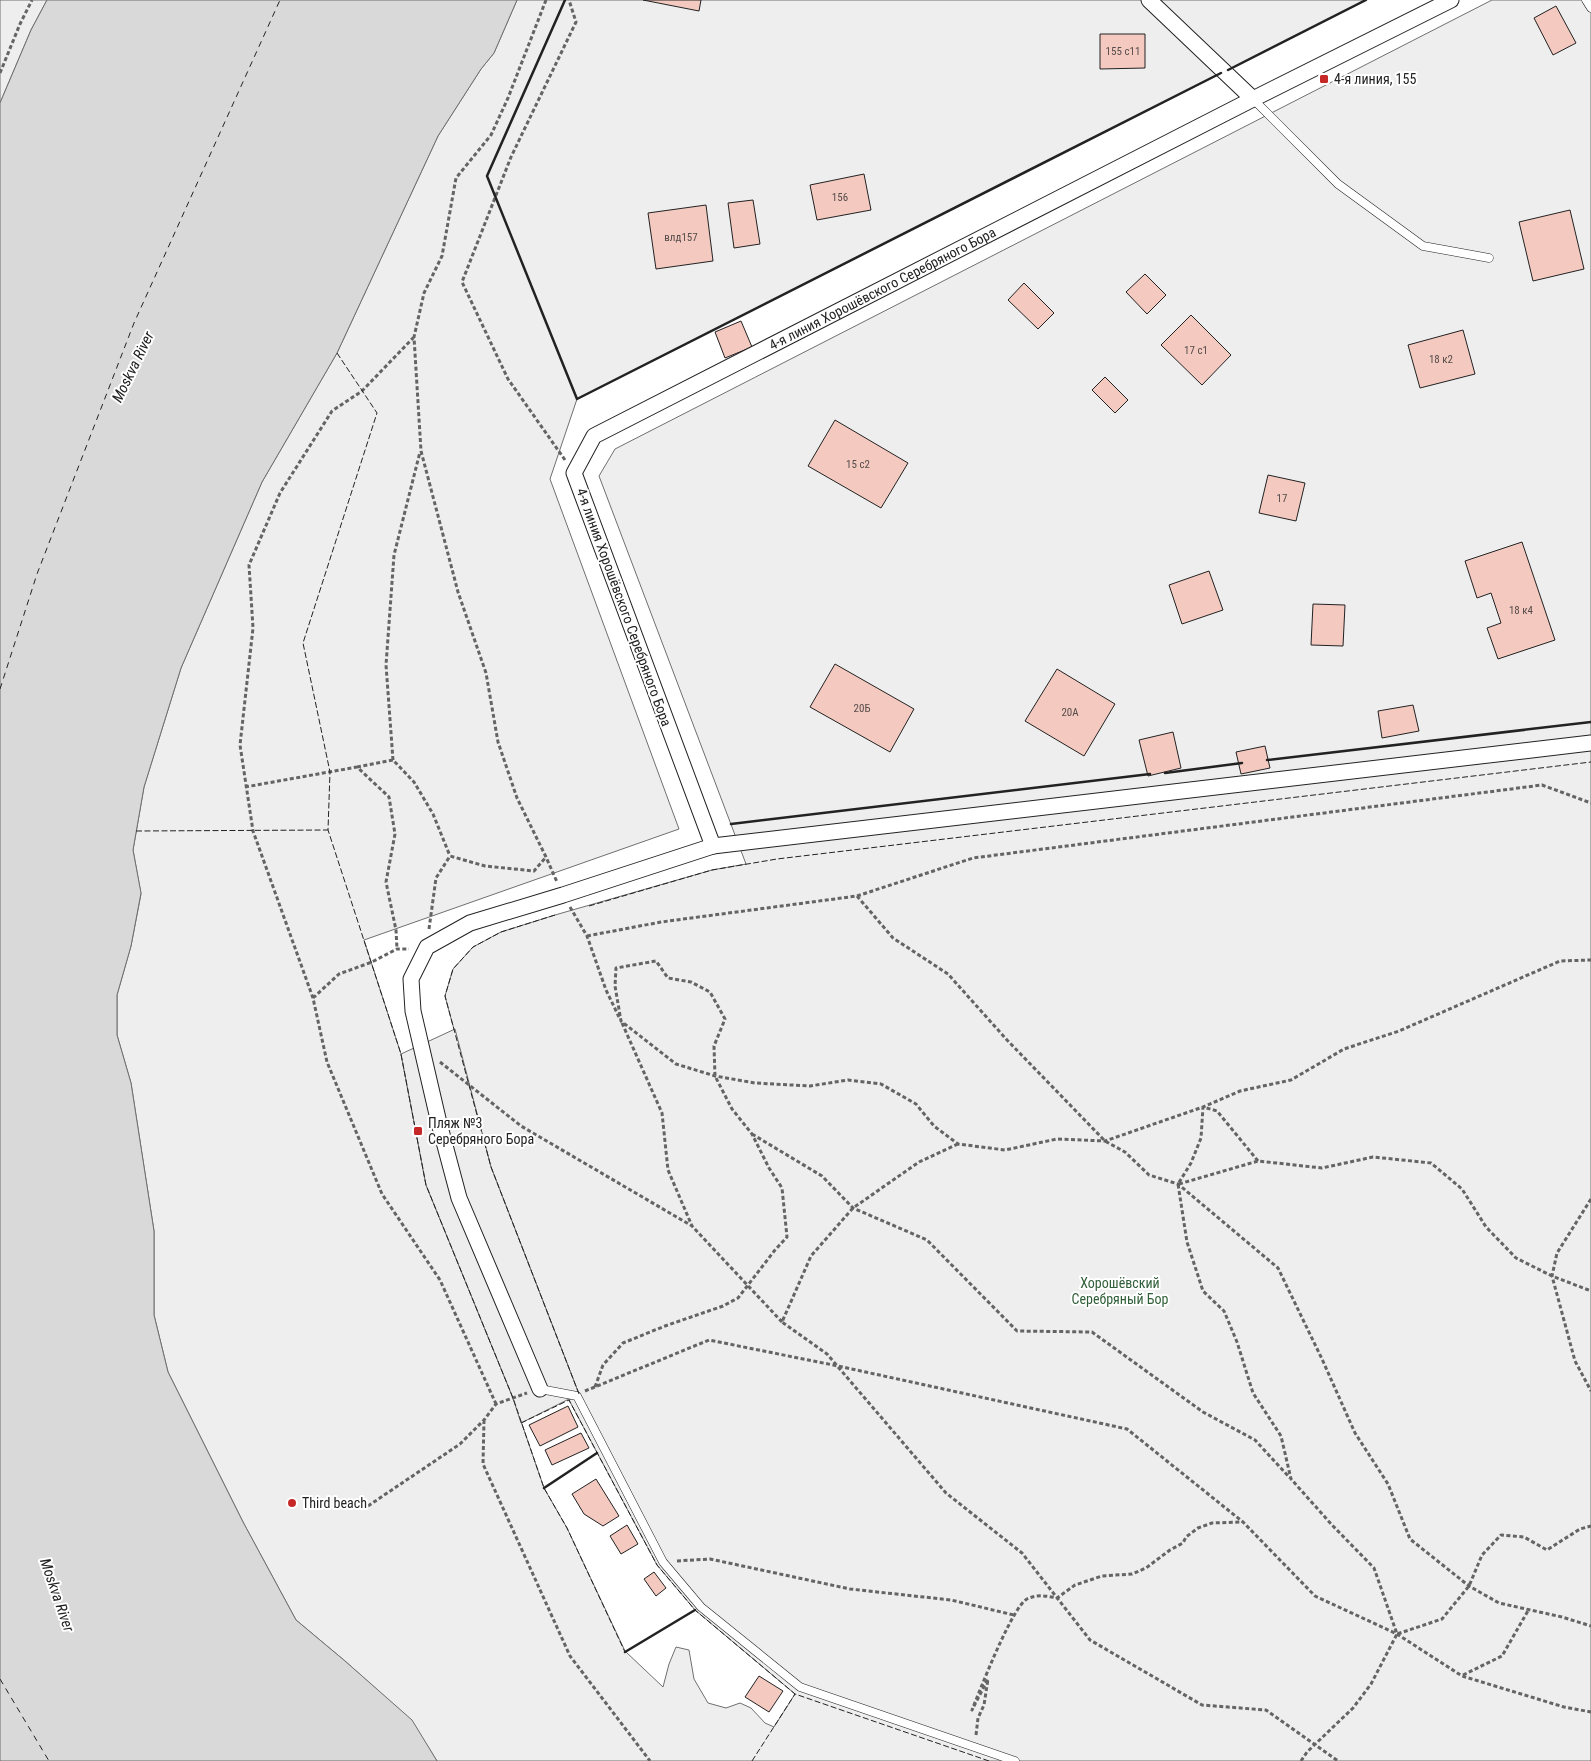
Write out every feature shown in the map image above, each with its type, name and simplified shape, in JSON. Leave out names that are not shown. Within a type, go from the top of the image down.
[{"type":"street","points":[[1149,0],[1253,99]]},
{"type":"street","name":"4-я линия Хорошёвского Серебряного Бора","points":[[713,846],[574,473],[594,436],[1253,99],[1451,0]]},
{"type":"street","points":[[540,1389],[459,1198],[420,1046],[413,1011],[411,979],[427,948],[470,922],[563,895],[713,846],[1591,744]]},
{"type":"lane","points":[[1586,0],[1591,8]]},
{"type":"lane","points":[[1253,99],[1338,184],[1422,246],[1489,258]]},
{"type":"lane","points":[[540,1389],[577,1396],[663,1562],[701,1607],[800,1687],[1015,1761]]},
{"type":"path","points":[[0,73],[32,0]]},
{"type":"path","points":[[546,0],[508,98],[491,135],[456,178],[442,256],[424,293],[414,337],[421,451],[458,592],[486,673],[498,742],[516,798],[563,895],[587,936],[606,990],[662,1113],[668,1170],[692,1226]]},
{"type":"path","points":[[569,0],[576,22],[511,157],[462,282],[508,379],[574,473]]},
{"type":"path","points":[[414,337],[362,391],[332,411],[280,493],[249,565],[253,628],[240,746],[253,831],[313,998],[327,1062],[382,1194],[440,1280],[496,1404]]},
{"type":"path","points":[[421,451],[394,555],[386,665],[393,760],[414,782],[432,814],[450,856]]},
{"type":"path","points":[[246,787],[393,760]]},
{"type":"path","points":[[357,767],[389,797],[396,834],[386,882],[396,930],[397,949]]},
{"type":"path","points":[[587,936],[661,922],[857,896],[973,858],[1542,785],[1591,803]]},
{"type":"path","points":[[450,856],[486,866],[534,871],[546,857]]},
{"type":"path","points":[[313,998],[339,974],[372,962],[397,949],[427,948],[436,878],[450,856]]},
{"type":"path","points":[[857,896],[893,938],[948,974],[1007,1040],[1105,1142],[1125,1152],[1149,1176],[1178,1184],[1278,1268],[1355,1433],[1388,1484],[1410,1539],[1469,1586],[1499,1603],[1562,1617],[1591,1626]]},
{"type":"path","points":[[595,1387],[603,1365],[623,1344],[665,1326],[723,1306],[738,1298],[787,1237],[782,1188],[769,1168],[752,1134],[732,1109],[716,1076],[714,1046],[725,1019],[710,992],[691,982],[668,978],[656,961],[616,968],[615,986],[621,1022],[676,1064],[716,1076],[755,1083],[810,1086],[848,1080],[881,1084],[916,1104],[934,1126],[958,1144],[1005,1150],[1057,1139],[1105,1142],[1203,1107],[1240,1091],[1291,1080],[1344,1049],[1399,1031],[1560,961],[1591,960]]},
{"type":"path","points":[[420,1046],[521,1126],[692,1226],[782,1322],[827,1354],[946,1493],[1022,1553],[1090,1640],[1202,1705],[1266,1710],[1338,1761]]},
{"type":"path","points":[[1203,1107],[1217,1111],[1258,1162]]},
{"type":"path","points":[[1203,1107],[1201,1138],[1191,1163],[1178,1184],[1187,1242],[1203,1291],[1224,1311],[1237,1342],[1253,1393],[1281,1436],[1291,1479]]},
{"type":"path","points":[[752,1134],[822,1176],[853,1208],[927,1240],[1017,1331],[1092,1332],[1203,1412],[1255,1440],[1332,1526],[1374,1568],[1397,1634]]},
{"type":"path","points":[[782,1322],[811,1256],[853,1208],[919,1162],[958,1144]]},
{"type":"path","points":[[1178,1184],[1258,1162],[1322,1168],[1373,1157],[1432,1163],[1462,1189],[1486,1227],[1516,1258],[1552,1276],[1591,1290]]},
{"type":"path","points":[[1591,1199],[1557,1253],[1552,1276],[1575,1361],[1591,1391]]},
{"type":"path","points":[[579,1394],[709,1340],[1127,1429],[1243,1522],[1315,1596],[1397,1634],[1462,1676],[1564,1707],[1591,1712]]},
{"type":"path","points":[[368,1506],[460,1444],[484,1420],[496,1404],[540,1389]]},
{"type":"path","points":[[484,1420],[483,1464],[570,1656],[650,1761]]},
{"type":"path","points":[[985,1751],[975,1738],[978,1718],[984,1705],[988,1679],[972,1710],[1014,1615],[1026,1600],[1042,1595],[1057,1598],[1074,1585],[1102,1576],[1132,1574],[1146,1568],[1183,1543],[1186,1537],[1198,1528],[1212,1523],[1243,1522]]},
{"type":"path","points":[[1301,1761],[1307,1752],[1353,1708],[1371,1684],[1397,1634],[1442,1619],[1469,1586],[1482,1555],[1502,1535],[1524,1537],[1546,1550],[1580,1529],[1591,1526]]},
{"type":"path","points":[[663,1562],[710,1559],[850,1589],[952,1600],[1014,1615]]},
{"type":"path","points":[[1462,1676],[1502,1656],[1529,1609]]},
{"type":"green space","points":[[0,0],[47,0],[31,30],[0,103]]},
{"type":"green space","name":"Хорошёвский Серебряный Бор","points":[[517,0],[1366,0],[577,399],[550,479],[679,829],[364,940],[401,1054],[426,1185],[513,1398],[544,1488],[567,1528],[625,1651],[663,1687],[676,1647],[689,1650],[694,1679],[708,1703],[726,1708],[740,1703],[751,1708],[765,1723],[774,1727],[795,1694],[695,1610],[657,1565],[569,1400],[579,1394],[491,1167],[445,996],[453,969],[473,947],[501,932],[712,870],[746,864],[599,476],[615,449],[1492,0],[1591,0],[1591,1761],[437,1761],[411,1720],[296,1620],[243,1522],[168,1372],[154,1315],[154,1231],[131,1083],[117,1035],[117,995],[131,946],[141,894],[133,850],[144,787],[181,668],[262,482],[337,353],[438,136],[481,69],[494,53]]},
{"type":"shaded area","points":[[455,1029],[491,1167],[579,1394],[521,1423],[513,1398],[426,1185],[401,1054]]},
{"type":"water","name":"Moskva River","points":[[47,0],[517,0],[494,53],[481,69],[438,136],[337,353],[262,482],[181,668],[144,787],[133,850],[141,893],[131,946],[117,995],[117,1035],[131,1083],[154,1231],[154,1315],[168,1372],[243,1522],[296,1620],[412,1720],[437,1761],[0,1761],[0,103],[31,30]]},
{"type":"building","points":[[643,0],[701,0],[699,11]]},
{"type":"building","points":[[1556,6],[1576,43],[1553,55],[1534,18]]},
{"type":"building","points":[[1100,34],[1145,34],[1145,68],[1100,69]]},
{"type":"building","points":[[864,174],[871,210],[817,220],[810,185]]},
{"type":"building","points":[[753,200],[760,244],[734,248],[728,203]]},
{"type":"building","points":[[706,205],[713,261],[656,269],[648,213]]},
{"type":"building","points":[[1570,210],[1584,269],[1533,281],[1519,222]]},
{"type":"building","points":[[1145,274],[1166,295],[1147,314],[1126,292]]},
{"type":"building","points":[[1024,283],[1054,313],[1038,329],[1008,300]]},
{"type":"building","points":[[1191,315],[1231,355],[1202,385],[1161,345]]},
{"type":"building","points":[[741,321],[752,347],[725,358],[715,332]]},
{"type":"building","points":[[1463,330],[1475,374],[1420,388],[1408,345]]},
{"type":"building","points":[[1105,377],[1128,400],[1115,413],[1092,390]]},
{"type":"building","points":[[835,420],[908,463],[881,508],[808,466]]},
{"type":"building","points":[[1268,475],[1305,483],[1296,521],[1259,513]]},
{"type":"building","points":[[1522,542],[1555,640],[1498,659],[1487,628],[1501,623],[1491,593],[1477,598],[1465,561]]},
{"type":"building","points":[[1209,571],[1223,610],[1182,624],[1169,585]]},
{"type":"building","points":[[1313,604],[1345,605],[1343,646],[1311,645]]},
{"type":"building","points":[[835,664],[914,709],[890,752],[810,707]]},
{"type":"building","points":[[1057,669],[1115,704],[1084,756],[1025,721]]},
{"type":"building","points":[[1413,705],[1419,731],[1382,738],[1378,711]]},
{"type":"building","points":[[1173,732],[1181,768],[1148,776],[1139,740]]},
{"type":"building","points":[[1265,746],[1270,768],[1241,774],[1236,752]]},
{"type":"building","points":[[568,1406],[578,1427],[540,1446],[529,1425]]},
{"type":"building","points":[[581,1433],[589,1448],[552,1465],[545,1450]]},
{"type":"building","points":[[596,1479],[619,1516],[603,1526],[584,1514],[572,1494]]},
{"type":"building","points":[[627,1525],[638,1544],[621,1554],[610,1536]]},
{"type":"building","points":[[654,1572],[666,1588],[656,1596],[644,1579]]},
{"type":"building","points":[[759,1676],[783,1691],[769,1712],[745,1697]]},
{"type":"ferry route","points":[[0,689],[37,574],[134,323],[280,0]]},
{"type":"ferry route","points":[[0,1679],[49,1761]]},
{"type":"fence","points":[[337,353],[377,413],[303,643],[330,772],[328,830],[401,1054],[426,1185],[513,1398],[544,1488],[567,1528],[625,1652]]},
{"type":"fence","points":[[589,906],[712,870],[777,859],[1591,762]]},
{"type":"fence","points":[[136,831],[328,830]]},
{"type":"fence","points":[[555,915],[501,932],[473,947],[453,969],[445,996],[491,1167],[579,1394]]},
{"type":"fence","points":[[521,1423],[569,1400],[657,1565],[695,1610],[795,1694],[989,1761]]},
{"type":"fence","points":[[752,1761],[795,1694]]},
{"type":"wall","points":[[565,0],[487,176],[577,399],[1221,73]]},
{"type":"wall","points":[[1228,70],[1366,0]]},
{"type":"wall","points":[[1267,760],[1591,722]]},
{"type":"wall","points":[[1165,773],[1242,763]]},
{"type":"wall","points":[[731,824],[1150,774]]},
{"type":"wall","points":[[544,1488],[597,1453]]},
{"type":"wall","points":[[625,1652],[695,1610]]},
{"type":"place","name":"4-я линия, 155","points":[[1324,79]]},
{"type":"place","name":"Пляж №3 Cеребряного Бора","points":[[418,1131]]},
{"type":"place","name":"Third beach","points":[[292,1503]]}]
